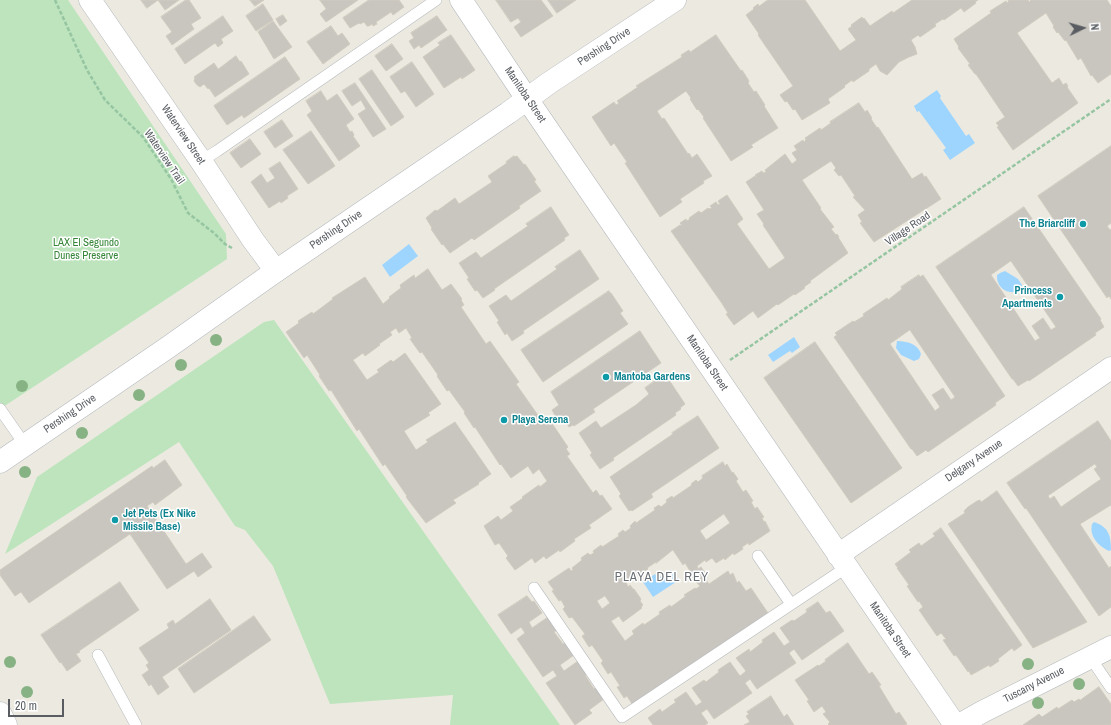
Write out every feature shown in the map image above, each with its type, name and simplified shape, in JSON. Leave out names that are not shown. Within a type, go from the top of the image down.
[{"type":"street","name":"Waterview Street","points":[[90,0],[201,161],[253,240],[276,271]]},
{"type":"street","name":"Manitoba Street","points":[[461,0],[713,372],[955,725]]},
{"type":"street","name":"Pershing Drive","points":[[0,462],[527,99],[675,0]]},
{"type":"street","name":"Delgany Avenue","points":[[842,561],[1111,368]]},
{"type":"street","name":"Tuscany Avenue","points":[[959,725],[1111,647]]},
{"type":"street","points":[[0,713],[6,725]]},
{"type":"lane","points":[[201,161],[436,0]]},
{"type":"lane","points":[[0,409],[25,445]]},
{"type":"lane","points":[[758,556],[792,604]]},
{"type":"lane","points":[[534,588],[622,717],[792,604],[842,561]]},
{"type":"lane","points":[[98,655],[136,725]]},
{"type":"lane","points":[[1090,657],[1111,688]]},
{"type":"path","name":"Waterview Trail","points":[[55,0],[88,70],[105,100],[143,137],[171,179],[188,213],[214,233],[225,244],[232,247],[234,252]]},
{"type":"path","name":"Village Road","points":[[713,372],[1111,99]]},
{"type":"green space","name":"LAX El Segundo Dunes Preserve","points":[[0,0],[68,0],[226,234],[227,259],[0,409]]},
{"type":"green space","points":[[274,320],[560,725],[450,725],[453,695],[330,704],[273,566],[245,530],[235,526],[179,442],[5,554],[37,477],[264,322]]},
{"type":"water","points":[[937,90],[941,96],[940,98],[966,136],[969,134],[975,143],[950,160],[943,150],[946,148],[919,111],[917,112],[914,106]]},
{"type":"water","points":[[409,244],[418,256],[390,277],[382,265]]},
{"type":"water","points":[[1005,271],[1018,279],[1022,285],[1021,289],[1009,292],[1002,288],[997,280],[997,275]]},
{"type":"water","points":[[794,337],[800,347],[792,353],[790,351],[773,362],[768,355]]},
{"type":"water","points":[[897,341],[908,342],[915,345],[921,354],[919,359],[914,361],[901,355],[896,348]]},
{"type":"water","points":[[1094,522],[1106,529],[1110,536],[1111,550],[1109,551],[1102,546],[1093,537],[1091,529]]},
{"type":"water","points":[[671,570],[679,580],[653,597],[643,582],[655,574],[658,578]]},
{"type":"building","points":[[141,0],[158,0],[147,8]]},
{"type":"building","points":[[158,0],[179,0],[165,10]]},
{"type":"building","points":[[186,0],[189,0],[201,18],[191,24],[194,29],[172,45],[166,36],[172,32],[161,17]]},
{"type":"building","points":[[250,0],[264,0],[255,6]]},
{"type":"building","points":[[320,0],[358,0],[326,22],[320,14],[326,9]]},
{"type":"building","points":[[369,0],[399,0],[404,7],[393,15],[391,12],[376,22],[377,24],[373,26],[372,24],[367,26],[364,22],[350,28],[343,18]]},
{"type":"building","points":[[496,0],[541,0],[553,16],[521,37],[514,27],[521,22],[518,18],[511,22]]},
{"type":"building","points":[[548,0],[576,0],[557,13]]},
{"type":"building","points":[[768,0],[805,0],[840,51],[856,40],[848,29],[862,17],[870,26],[912,0],[978,0],[964,12],[961,8],[944,20],[943,19],[935,24],[936,26],[920,37],[918,35],[911,40],[917,54],[899,62],[887,75],[880,71],[876,64],[869,69],[869,71],[853,82],[852,80],[828,99],[830,103],[802,120],[795,109],[793,110],[787,101],[785,102],[780,95],[793,86],[746,15],[758,4],[759,6]]},
{"type":"building","points":[[1008,0],[1028,0],[1029,2],[1031,0],[1107,0],[1111,6],[1111,74],[1098,83],[1092,75],[1091,76],[1081,58],[1078,60],[1066,40],[1065,41],[1058,32],[1057,33],[1046,13],[1017,33],[1052,83],[1059,78],[1063,85],[1066,83],[1068,86],[1067,87],[1078,103],[1013,150],[997,127],[999,126],[996,123],[1005,117],[976,74],[968,65],[970,64],[958,48],[959,47],[954,39],[991,13],[990,11],[1006,1],[1007,3],[1009,1]]},
{"type":"building","points":[[263,4],[273,20],[256,31],[246,16]]},
{"type":"building","points":[[283,15],[287,21],[280,26],[276,19]]},
{"type":"building","points":[[223,16],[233,31],[221,39],[223,43],[218,47],[215,43],[185,64],[175,49]]},
{"type":"building","points":[[437,16],[447,30],[421,48],[419,45],[414,49],[409,41],[414,38],[411,33]]},
{"type":"building","points":[[273,21],[292,47],[274,59],[258,32]]},
{"type":"building","points":[[331,26],[338,36],[342,33],[350,44],[323,64],[307,42]]},
{"type":"building","points":[[451,35],[475,70],[462,79],[461,77],[444,88],[423,57],[440,45],[438,43]]},
{"type":"building","points":[[716,35],[741,71],[742,70],[754,92],[756,91],[778,128],[751,145],[753,147],[731,161],[686,91],[657,111],[662,119],[664,118],[688,154],[689,153],[692,158],[697,154],[712,176],[680,199],[682,202],[660,217],[625,163],[627,162],[614,143],[611,146],[592,117],[614,102],[616,105],[619,103],[617,101],[638,87],[636,86],[682,57],[681,55],[689,50],[690,52]]},
{"type":"building","points":[[392,44],[403,59],[386,71],[375,56]]},
{"type":"building","points":[[236,56],[249,74],[215,97],[209,88],[208,89],[204,84],[200,87],[194,81],[194,77],[214,63],[218,69]]},
{"type":"building","points":[[285,57],[300,79],[244,118],[242,115],[227,125],[214,106]]},
{"type":"building","points":[[412,62],[434,94],[416,107],[405,91],[401,93],[390,77]]},
{"type":"building","points":[[372,70],[404,117],[391,126],[359,79]]},
{"type":"building","points":[[355,83],[386,129],[373,137],[358,114],[366,109],[361,100],[352,106],[342,91]]},
{"type":"building","points":[[321,91],[327,101],[337,94],[354,119],[346,125],[350,132],[352,131],[353,136],[360,146],[339,161],[307,115],[312,111],[306,101]]},
{"type":"building","points":[[859,103],[865,112],[867,110],[872,118],[871,119],[877,128],[878,127],[912,179],[922,173],[924,177],[926,176],[941,199],[874,242],[860,223],[862,222],[858,215],[865,210],[853,197],[855,196],[841,175],[839,176],[834,170],[836,168],[831,161],[802,180],[821,208],[820,209],[834,227],[831,229],[836,235],[837,234],[848,253],[810,281],[811,282],[804,287],[805,288],[795,295],[794,294],[778,305],[777,304],[758,318],[753,311],[734,325],[726,314],[728,313],[721,302],[671,231],[682,225],[680,223],[686,219],[687,221],[699,211],[701,213],[708,208],[712,208],[710,206],[716,202],[718,205],[720,204],[718,201],[727,195],[743,219],[737,224],[769,269],[785,258],[757,214],[764,210],[746,182],[755,176],[757,177],[755,175],[762,171],[763,173],[766,172],[765,170],[785,154],[792,164],[797,160],[792,153],[797,150],[794,146],[803,140],[804,142],[806,140],[805,138],[820,128],[821,130],[831,123],[830,122]]},
{"type":"building","points":[[282,120],[293,136],[275,148],[264,132]]},
{"type":"building","points":[[311,131],[335,166],[308,184],[283,150]]},
{"type":"building","points":[[250,139],[261,154],[241,168],[230,153]]},
{"type":"building","name":"The Briarcliff","points":[[1111,146],[1111,223],[1107,226],[1110,230],[1111,229],[1111,299],[1109,296],[1107,298],[1038,196]]},
{"type":"building","points":[[514,156],[517,156],[524,165],[525,164],[536,180],[534,181],[541,191],[519,206],[520,208],[474,240],[472,238],[450,253],[443,244],[442,245],[431,229],[432,228],[426,218],[435,210],[437,211],[455,198],[459,204],[492,182],[488,176],[507,163],[506,162]]},
{"type":"building","points":[[280,162],[298,189],[287,196],[288,198],[281,203],[280,201],[269,208],[251,182],[261,174],[267,183],[275,178],[269,169]]},
{"type":"building","points":[[551,207],[569,235],[564,238],[565,240],[483,298],[477,290],[475,291],[467,279],[469,278],[459,263],[476,252],[481,258],[528,226],[526,224]]},
{"type":"building","name":"Princess Apartments","points":[[1024,207],[1101,319],[1100,320],[1104,327],[1095,333],[1096,335],[1029,381],[1028,380],[1018,386],[936,267]],"holes":[[[1011,261],[1056,327],[1051,330],[1043,318],[1032,326],[1040,338],[1035,341],[991,275]]]},
{"type":"building","points":[[580,250],[599,279],[523,331],[524,333],[512,341],[507,333],[505,335],[497,322],[499,321],[489,306],[506,295],[511,301],[557,269],[555,267]]},
{"type":"building","name":"Playa Serena","points":[[428,269],[442,290],[451,284],[462,299],[461,300],[464,305],[461,307],[486,344],[490,341],[519,382],[516,384],[542,421],[545,419],[548,424],[551,422],[568,447],[566,449],[570,454],[567,456],[593,493],[596,490],[600,496],[602,495],[612,509],[589,525],[591,528],[574,539],[575,541],[560,552],[559,550],[546,559],[544,556],[535,563],[532,558],[515,570],[506,558],[508,556],[499,543],[495,545],[484,526],[498,516],[501,520],[513,511],[510,507],[539,485],[540,487],[547,481],[539,469],[533,474],[528,466],[511,478],[501,464],[500,465],[449,390],[447,391],[422,352],[420,353],[410,339],[412,338],[406,328],[399,333],[396,328],[390,332],[392,335],[379,344],[380,345],[365,356],[363,353],[353,360],[367,380],[379,372],[377,370],[391,360],[393,362],[405,353],[441,404],[428,413],[430,415],[404,431],[416,450],[428,442],[426,440],[455,422],[491,474],[478,483],[479,484],[453,500],[456,503],[426,523],[406,497],[407,496],[385,464],[383,466],[359,429],[357,431],[331,390],[329,391],[319,376],[320,375],[307,355],[304,358],[286,332],[299,323],[298,321],[312,312],[313,314],[333,299],[332,298],[365,277],[383,304],[390,298],[389,297],[401,288],[400,285],[414,275],[415,278]]},
{"type":"building","points":[[919,275],[920,277],[923,275],[1005,396],[995,403],[996,405],[928,452],[926,450],[917,456],[834,337],[837,335],[835,333],[853,321],[854,322],[864,316],[863,314],[887,298],[888,300],[902,289],[901,287]],"holes":[[[910,330],[955,397],[951,400],[943,388],[932,395],[940,407],[935,411],[890,344]]]},
{"type":"building","points":[[609,291],[623,311],[620,313],[628,324],[543,382],[521,350]]},
{"type":"building","name":"Mantoba Gardens","points":[[640,331],[661,363],[593,409],[595,412],[574,426],[569,427],[565,420],[560,424],[552,410],[559,405],[551,392]]},
{"type":"building","points":[[815,342],[902,468],[851,503],[764,378]]},
{"type":"building","points":[[665,374],[685,404],[675,413],[676,415],[613,458],[614,460],[600,469],[590,455],[592,453],[579,433],[596,421],[601,428],[636,405],[649,394],[645,388]]},
{"type":"building","points":[[698,416],[719,448],[651,494],[653,497],[632,511],[629,511],[619,496],[621,494],[610,477]]},
{"type":"building","points":[[1098,421],[1111,441],[1111,505],[1080,524],[1109,568],[1111,566],[1111,607],[1099,616],[1026,508],[1025,509],[1007,483]],"holes":[[[1095,464],[1097,467],[1094,469],[1101,479],[1061,507],[1054,496],[1050,499],[1048,496]]]},
{"type":"building","name":"Jet Pets (Ex Nike Missile Base)","points":[[165,460],[182,485],[155,505],[153,502],[147,506],[186,564],[202,553],[212,567],[198,577],[194,571],[167,589],[130,534],[29,603],[21,592],[15,596],[0,575],[0,570],[152,466],[153,468]]},
{"type":"building","points":[[723,462],[725,466],[727,464],[732,473],[733,472],[738,479],[736,481],[743,492],[746,490],[753,501],[751,502],[755,509],[757,507],[764,517],[762,518],[770,531],[749,545],[748,543],[742,547],[743,549],[734,555],[733,553],[725,560],[724,558],[716,563],[712,558],[706,562],[705,560],[697,566],[698,569],[701,567],[706,574],[703,576],[709,584],[728,571],[730,575],[733,573],[737,583],[739,581],[746,591],[751,588],[768,613],[632,704],[627,696],[624,698],[617,687],[620,686],[611,672],[608,674],[601,663],[603,661],[592,645],[589,647],[582,636],[585,634],[572,617],[569,618],[563,609],[565,607],[561,600],[559,601],[548,582],[569,568],[571,571],[573,570],[572,568],[582,560],[581,558],[588,553],[590,555],[594,553],[593,551],[601,545],[602,547],[619,536],[618,534],[623,530],[625,532],[631,528],[630,526],[635,521],[636,523],[655,510],[654,508],[659,505],[661,507],[667,502],[666,500],[672,496],[673,498],[692,485],[691,484],[696,480],[698,482],[703,478],[702,476]],"holes":[[[724,514],[730,523],[706,540],[700,531]],[[673,550],[683,565],[685,563],[692,574],[690,575],[700,586],[684,595],[686,596],[671,607],[670,605],[659,612],[660,614],[644,625],[643,623],[632,631],[634,634],[625,641],[611,621],[619,616],[623,622],[642,608],[641,607],[643,605],[634,589],[630,585],[628,587],[626,582],[637,574],[638,576],[648,569],[647,568]],[[605,596],[610,603],[602,609],[597,601]]]},
{"type":"building","points":[[997,491],[1087,622],[1033,648],[948,524],[965,513],[964,511],[968,507],[977,501],[980,500],[981,502]]},
{"type":"building","points":[[941,528],[1022,645],[1014,651],[1012,648],[998,659],[999,661],[990,667],[989,665],[971,675],[956,655],[954,656],[943,640],[946,639],[941,633],[937,636],[919,610],[923,607],[907,586],[909,585],[895,564],[911,552],[909,550],[919,543],[921,546],[935,536],[933,534]]},
{"type":"building","points":[[120,582],[139,610],[79,651],[80,652],[76,654],[81,661],[67,671],[41,635]]},
{"type":"building","points":[[527,596],[532,602],[534,601],[542,613],[529,622],[532,628],[548,617],[557,630],[554,632],[563,644],[566,643],[574,655],[560,665],[564,671],[578,661],[587,674],[585,675],[594,689],[596,687],[604,699],[589,710],[592,713],[575,725],[546,683],[557,676],[553,670],[543,677],[517,639],[525,633],[521,627],[511,634],[498,615]]},
{"type":"building","points":[[210,599],[231,630],[162,677],[169,687],[158,695],[151,684],[149,686],[142,675],[149,670],[146,665],[149,663],[139,648],[169,628],[167,624],[173,620],[175,624]]},
{"type":"building","points":[[818,602],[826,613],[830,611],[844,631],[802,660],[794,649],[789,653],[796,663],[757,689],[750,679],[745,683],[752,693],[714,719],[707,709],[701,713],[708,723],[705,725],[653,725],[648,718],[660,709],[662,712],[676,702],[674,700],[686,692],[696,706],[702,702],[692,688],[704,680],[706,682],[719,672],[718,670],[730,662],[740,676],[746,671],[736,658],[749,649],[750,652],[763,642],[762,640],[774,632],[784,646],[790,642],[780,628],[792,620],[794,621]]},
{"type":"building","points":[[254,616],[271,640],[194,693],[178,669]]},
{"type":"building","points":[[848,643],[869,674],[872,672],[881,685],[879,686],[896,714],[899,712],[907,724],[829,725],[828,724],[830,722],[823,714],[826,712],[822,706],[814,712],[807,701],[809,700],[795,680],[818,665],[819,666]]},
{"type":"building","points":[[1099,687],[1111,704],[1111,725],[1023,725],[1039,714],[1042,717],[1057,707],[1058,709],[1072,700],[1074,702],[1079,699],[1080,700]]},
{"type":"building","points":[[771,696],[784,717],[787,714],[794,725],[744,725],[750,722],[746,716],[749,714],[747,712]]},
{"type":"place","name":"The Briarcliff","points":[[1083,224]]},
{"type":"place","name":"Princess Apartments","points":[[1060,297]]},
{"type":"place","name":"Mantoba Gardens","points":[[606,377]]},
{"type":"place","name":"Playa Serena","points":[[504,420]]},
{"type":"place","name":"Jet Pets (Ex Nike Missile Base)","points":[[115,520]]},
{"type":"district","name":"PLAYA DEL REY","points":[[662,578]]}]
